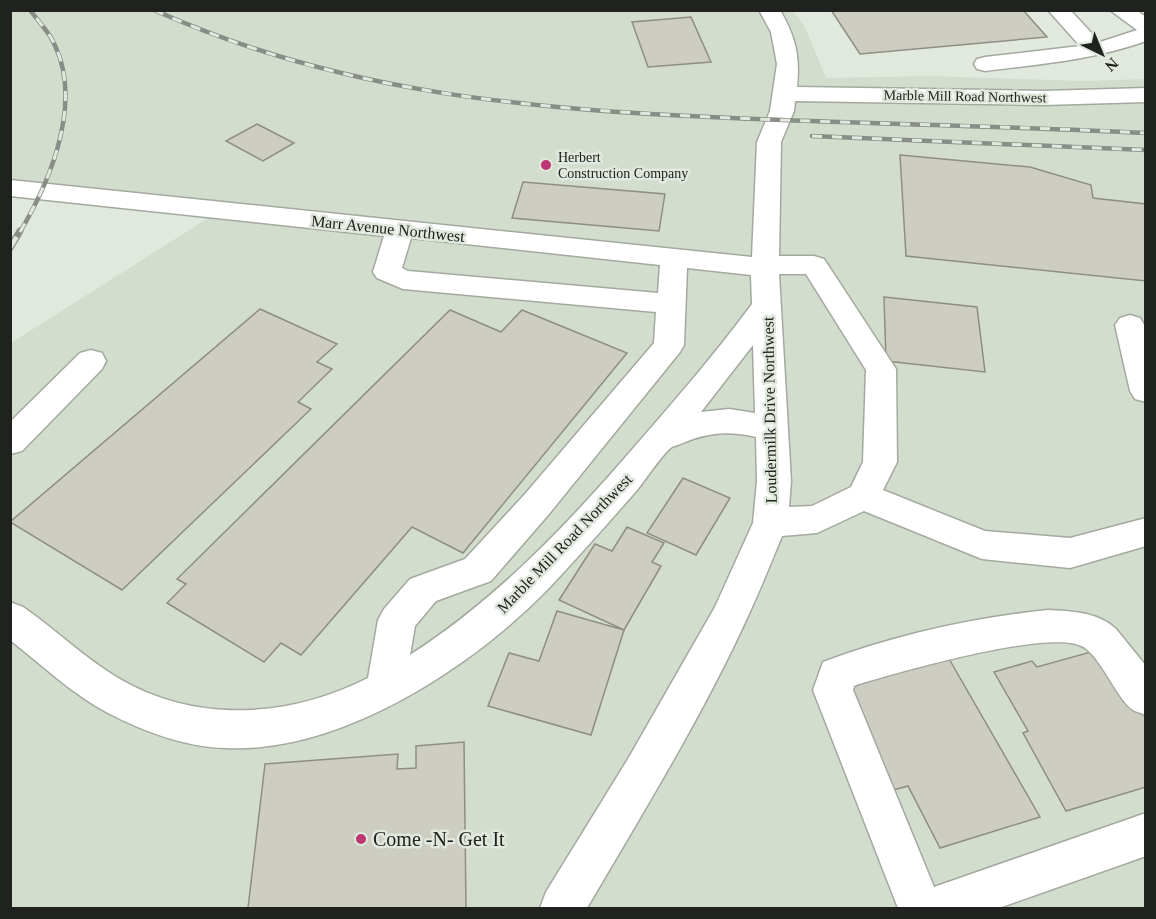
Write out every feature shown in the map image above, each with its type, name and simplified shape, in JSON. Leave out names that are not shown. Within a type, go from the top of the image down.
[{"type":"street","name":"Loudermilk Drive Northwest","points":[[562,909],[643,773],[703,665],[729,615],[770,523],[774,481],[765,267],[769,142],[782,111],[788,64],[782,32],[769,10]]},
{"type":"street","points":[[1058,10],[1095,50]]},
{"type":"street","points":[[1120,10],[1146,26]]},
{"type":"street","points":[[985,64],[1095,50],[1146,34]]},
{"type":"street","name":"Marble Mill Road Northwest","points":[[784,94],[1043,98],[1146,95]]},
{"type":"street","name":"Marr Avenue Northwest","points":[[10,188],[765,267],[785,264],[814,266],[881,369],[880,462],[863,496]]},
{"type":"street","points":[[400,230],[387,272],[403,280],[671,304]]},
{"type":"street","points":[[385,689],[398,620],[423,590],[478,570],[537,504],[669,345],[674,258]]},
{"type":"street","name":"Marble Mill Road Northwest","points":[[10,618],[101,688],[141,710],[190,725],[218,730],[261,729],[290,724],[346,707],[424,668],[471,637],[521,593],[569,543],[661,439],[708,383],[767,304]]},
{"type":"street","points":[[1130,325],[1146,391]]},
{"type":"street","points":[[10,442],[91,361]]},
{"type":"street","name":"Marble Mill Road Northwest","points":[[661,439],[702,422],[738,419],[772,429]]},
{"type":"street","points":[[770,523],[817,519],[863,496],[982,545],[1070,553],[1146,532]]},
{"type":"street","points":[[920,909],[833,690],[837,674],[932,646],[1023,629],[1075,626],[1097,634],[1146,697]]},
{"type":"street","points":[[938,909],[1146,834]]},
{"type":"shaded area","points":[[10,11],[793,11],[805,27],[826,78],[930,76],[1081,81],[1145,79],[1145,908],[11,908],[11,343],[213,215],[11,196]]},
{"type":"building","points":[[831,10],[1023,10],[1047,37],[860,54]]},
{"type":"building","points":[[691,17],[711,62],[648,67],[632,22]]},
{"type":"building","points":[[257,124],[294,143],[263,161],[226,141]]},
{"type":"building","points":[[900,155],[1030,167],[1091,185],[1093,198],[1146,204],[1146,281],[906,256]]},
{"type":"building","points":[[523,182],[665,194],[659,231],[512,218]]},
{"type":"building","points":[[884,297],[977,307],[985,372],[886,361]]},
{"type":"building","points":[[260,309],[337,344],[317,362],[332,369],[298,402],[311,409],[122,590],[10,522]]},
{"type":"building","points":[[450,310],[501,332],[522,310],[627,353],[463,553],[412,527],[301,655],[281,643],[264,662],[167,603],[186,584],[177,579]]},
{"type":"building","points":[[683,478],[730,498],[696,555],[647,533]]},
{"type":"building","points":[[627,527],[664,543],[652,562],[661,566],[624,630],[559,600],[595,544],[612,551]]},
{"type":"building","points":[[557,611],[624,630],[591,735],[488,706],[509,653],[539,661]]},
{"type":"building","points":[[1098,650],[1146,717],[1146,787],[1066,811],[1023,733],[1028,731],[994,672],[1032,661],[1037,667]]},
{"type":"building","points":[[948,657],[1040,817],[940,848],[908,786],[890,791],[843,685]]},
{"type":"building","name":"Come -N- Get It","points":[[464,742],[466,908],[248,908],[265,764],[398,754],[397,769],[416,768],[416,746]]},
{"type":"railway","points":[[20,232],[32,211],[53,162],[65,110],[65,84],[60,59],[50,36],[30,10]]},
{"type":"railway","points":[[154,10],[224,38],[295,61],[366,79],[509,102],[732,118],[1146,133]]},
{"type":"railway","points":[[812,136],[1146,150]]},
{"type":"railway","points":[[10,248],[20,231]]},
{"type":"place","name":"Herbert Construction Company","points":[[546,165]]},
{"type":"place","name":"Come -N- Get It","points":[[361,839]]}]
